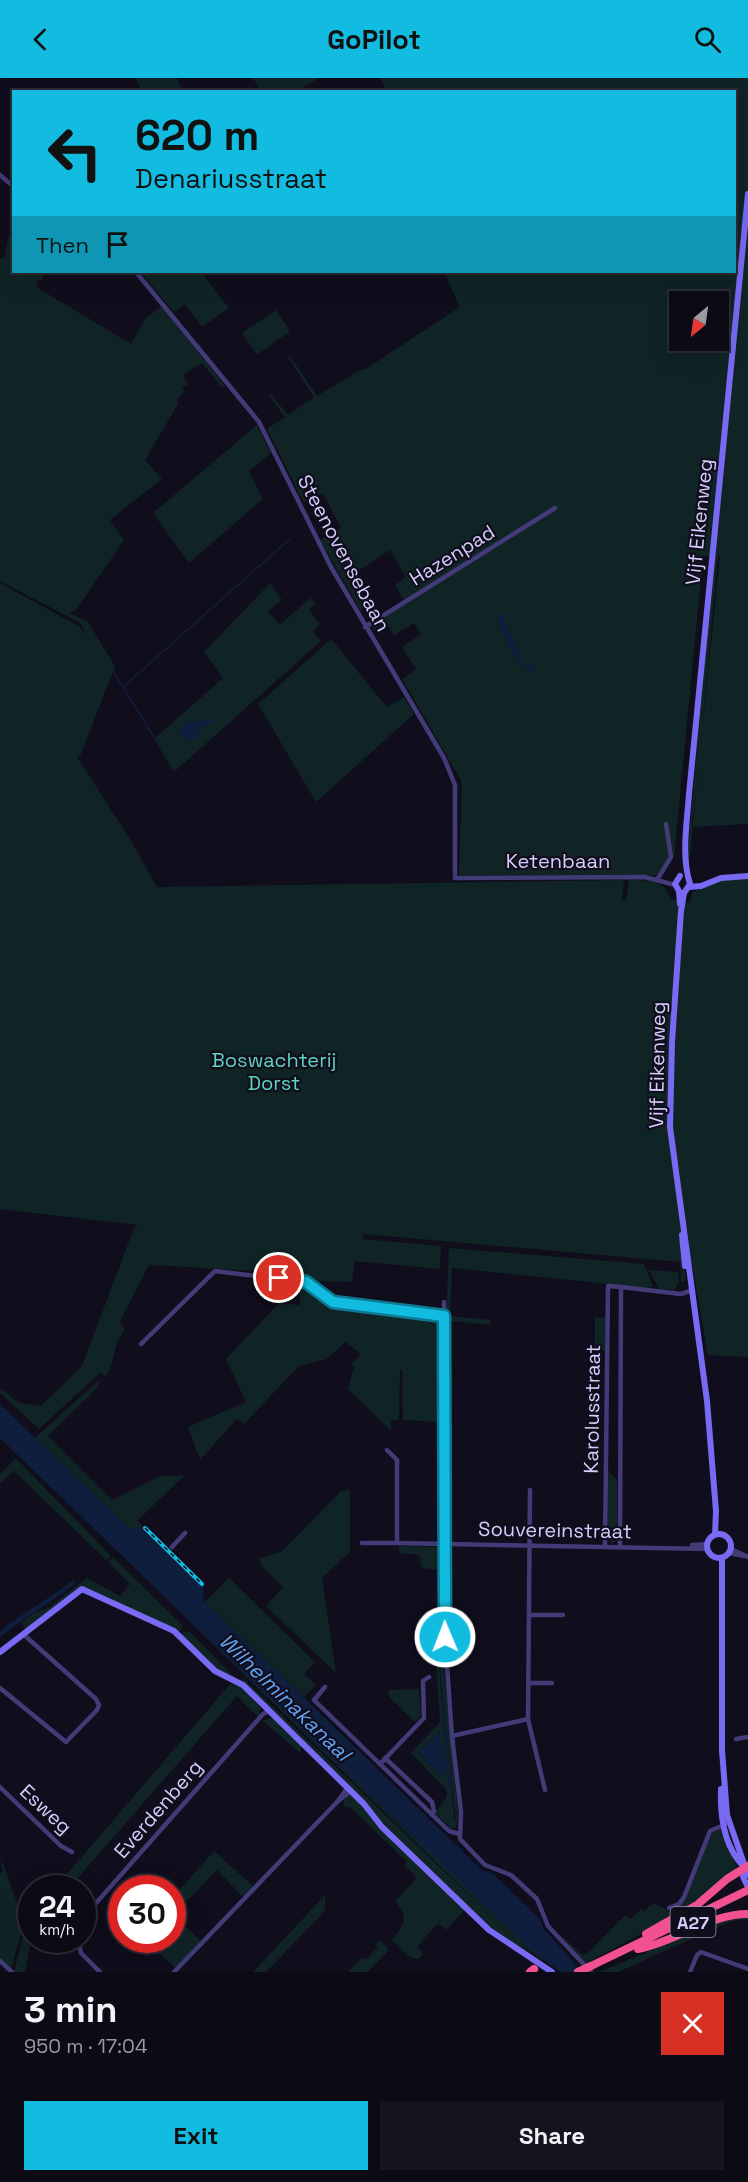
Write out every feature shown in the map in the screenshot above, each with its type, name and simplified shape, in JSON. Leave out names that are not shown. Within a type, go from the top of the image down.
[{"type":"highway","name":"A27","points":[[627,1949],[644,1935],[697,1905],[747,1870]]},
{"type":"highway","name":"A27","points":[[592,1970],[627,1949],[748,1892]]},
{"type":"highway","name":"A27","points":[[578,1972],[592,1970],[638,1949],[748,1892]]},
{"type":"highway","name":"A27","points":[[638,1949],[661,1944],[722,1918],[748,1914]]},
{"type":"main road","name":"Vijf Eikenweg","points":[[718,1535],[697,1327],[673,1157],[670,1105],[685,854],[748,194]]},
{"type":"main road","name":"Ketenbaan","points":[[683,884],[705,884],[721,878],[748,876]]},
{"type":"main road","points":[[719,1558],[730,1551],[729,1540],[718,1535],[708,1547],[719,1558],[722,1766],[726,1824],[735,1858],[747,1870],[743,1877],[748,1892]]},
{"type":"main road","points":[[0,1652],[84,1589],[174,1631],[215,1671],[238,1682],[260,1702],[350,1789],[382,1827],[489,1929],[534,1968],[552,1972]]},
{"type":"street","points":[[0,175],[12,186]]},
{"type":"street","name":"Steenovensebaan","points":[[137,273],[259,422],[318,544],[453,777],[455,878]]},
{"type":"street","name":"Hazenpad","points":[[365,627],[555,508]]},
{"type":"street","points":[[659,880],[671,856],[666,824]]},
{"type":"street","name":"Ketenbaan","points":[[455,878],[645,877],[683,884]]},
{"type":"street","points":[[141,1344],[215,1271],[306,1282],[333,1302],[444,1316]]},
{"type":"street","name":"Karolusstraat","points":[[605,1545],[608,1286],[621,1287],[620,1546]]},
{"type":"street","points":[[621,1287],[678,1292],[690,1290]]},
{"type":"street","points":[[444,1302],[445,1637],[452,1736],[461,1812],[459,1834],[463,1844],[485,1865],[511,1875],[537,1899],[548,1926],[592,1970]]},
{"type":"street","points":[[387,1450],[397,1460],[397,1543]]},
{"type":"street","points":[[530,1490],[528,1719],[546,1790]]},
{"type":"street","points":[[172,1547],[185,1533]]},
{"type":"street","name":"Souvereinstraat","points":[[362,1544],[708,1547]]},
{"type":"street","points":[[730,1551],[747,1556]]},
{"type":"street","points":[[529,1615],[563,1615]]},
{"type":"street","points":[[0,1688],[66,1742],[98,1710],[99,1705],[96,1699],[23,1634]]},
{"type":"street","points":[[380,1764],[424,1718],[423,1681],[429,1677]]},
{"type":"street","points":[[529,1683],[552,1683]]},
{"type":"street","points":[[325,1688],[314,1700],[449,1831],[459,1834]]},
{"type":"street","name":"Everdenberg","points":[[96,1903],[206,1778],[269,1711]]},
{"type":"street","points":[[452,1736],[528,1719]]},
{"type":"street","points":[[736,1739],[748,1737]]},
{"type":"street","points":[[385,1758],[432,1802],[434,1811],[432,1815]]},
{"type":"street","name":"Esweg","points":[[0,1787],[61,1846],[72,1852]]},
{"type":"street","points":[[174,1972],[350,1789]]},
{"type":"street","points":[[669,1908],[679,1904],[684,1897],[710,1831],[726,1824]]},
{"type":"street","points":[[690,1972],[697,1955],[701,1952],[748,1969]]},
{"type":"street","points":[[81,1953],[100,1972]]},
{"type":"street","points":[[0,1961],[12,1972]]},
{"type":"street","points":[[525,1972],[534,1968]]},
{"type":"green space","points":[[135,78],[177,78],[182,90],[141,90]]},
{"type":"green space","points":[[253,78],[319,78],[299,90],[260,90]]},
{"type":"green space","points":[[381,78],[748,78],[748,824],[693,827],[689,867],[687,862],[714,556],[681,557],[703,558],[674,857],[657,875],[459,875],[462,782],[402,679],[416,669],[402,647],[421,634],[414,623],[394,635],[387,624],[374,631],[371,626],[552,512],[404,600],[395,585],[406,577],[390,550],[352,575],[366,601],[361,611],[320,540],[341,528],[323,493],[304,503],[267,429],[285,417],[269,396],[271,394],[288,415],[314,397],[288,357],[290,356],[317,396],[362,369],[364,370],[460,307],[444,273],[736,273],[736,90],[385,90]],"holes":[[[718,556],[720,556],[699,755]]]},
{"type":"green space","name":"Boswachterij Dorst","points":[[12,223],[12,273],[45,273],[42,281],[38,280],[36,287],[131,344],[146,318],[162,306],[225,386],[222,388],[202,363],[183,375],[188,384],[182,388],[184,392],[177,399],[178,404],[145,460],[162,479],[110,520],[124,540],[76,610],[70,613],[88,622],[115,666],[81,754],[77,757],[130,839],[157,887],[624,880],[622,901],[626,900],[629,880],[642,880],[659,884],[668,892],[670,899],[689,903],[693,892],[722,879],[748,876],[748,1357],[708,1355],[692,1264],[684,1263],[686,1280],[681,1282],[680,1262],[364,1234],[363,1239],[441,1246],[440,1269],[355,1261],[352,1282],[319,1281],[324,1303],[348,1307],[359,1312],[440,1321],[440,1422],[403,1420],[402,1370],[400,1370],[399,1420],[391,1420],[391,1431],[348,1389],[354,1367],[351,1364],[361,1354],[345,1342],[327,1359],[299,1366],[244,1424],[237,1419],[200,1460],[188,1427],[246,1402],[226,1359],[279,1303],[300,1305],[300,1273],[149,1265],[120,1321],[125,1329],[118,1340],[112,1364],[106,1376],[100,1373],[39,1429],[0,1393],[0,1388],[19,1403],[41,1406],[82,1366],[134,1228],[138,1225],[0,1209],[0,583],[80,627],[85,634],[80,623],[0,581],[0,258],[4,259]]},
{"type":"green space","points":[[142,273],[202,273],[229,308],[202,327],[185,304],[174,312]]},
{"type":"green space","points":[[276,310],[290,331],[257,355],[242,333]]},
{"type":"green space","points":[[257,425],[271,453],[249,471],[263,499],[189,563],[153,513]]},
{"type":"green space","points":[[270,583],[282,600],[268,611],[280,625],[310,598],[315,603],[309,610],[320,624],[313,631],[321,641],[174,772],[154,739],[223,678],[204,652]]},
{"type":"green space","points":[[331,639],[387,707],[404,697],[414,714],[316,802],[258,704]]},
{"type":"green space","points":[[449,1248],[644,1264],[653,1286],[648,1288],[452,1268],[450,1316],[490,1320],[490,1325],[450,1321],[450,1317],[446,1317]]},
{"type":"green space","points":[[649,1270],[678,1272],[679,1283],[674,1290],[659,1289]]},
{"type":"green space","points":[[595,1317],[605,1317],[605,1351],[589,1351],[589,1348],[595,1347]]},
{"type":"green space","points":[[100,1379],[98,1387],[48,1436],[112,1500],[160,1476],[185,1475],[137,1521],[143,1527],[130,1529],[35,1438]]},
{"type":"green space","points":[[16,1458],[111,1556],[106,1560],[14,1471],[0,1484],[0,1474]]},
{"type":"green space","points":[[608,1471],[617,1480],[617,1539],[613,1544],[608,1539]]},
{"type":"green space","points":[[350,1490],[350,1552],[322,1578],[336,1673],[266,1606],[283,1587],[262,1566],[259,1558],[281,1552],[340,1492]]},
{"type":"green space","points":[[399,1546],[438,1547],[438,1570],[422,1568],[419,1555],[399,1553]]},
{"type":"green space","points":[[117,1551],[516,1935],[561,1972],[522,1946]]},
{"type":"green space","points":[[113,1557],[183,1626],[181,1630],[178,1632],[85,1587],[25,1629],[21,1623],[34,1613],[48,1608],[87,1578],[120,1596],[130,1584],[108,1562]]},
{"type":"green space","points":[[229,1578],[315,1662],[304,1674],[316,1685],[304,1697],[205,1602]]},
{"type":"green space","points":[[185,1631],[190,1632],[236,1679],[218,1671],[181,1635]]},
{"type":"green space","points":[[442,1647],[458,1813],[456,1828],[451,1828],[435,1813],[447,1796],[446,1789],[411,1753],[440,1722],[435,1648]],"holes":[[[438,1649],[456,1821],[446,1762],[443,1776],[418,1753],[439,1731],[443,1758],[446,1758]]]},
{"type":"green space","points":[[241,1676],[530,1954],[500,1934],[445,1887],[320,1757],[264,1704]]},
{"type":"green space","points":[[230,1684],[240,1685],[261,1708],[258,1717],[237,1696],[80,1875],[66,1875]]},
{"type":"green space","points":[[419,1689],[421,1715],[415,1722],[389,1697],[388,1690]]},
{"type":"green space","points":[[272,1717],[302,1746],[300,1753],[263,1721]]},
{"type":"green space","points":[[349,1795],[354,1796],[465,1910],[446,1930],[439,1924],[436,1925],[417,1947],[423,1954],[418,1959],[408,1956],[392,1940],[404,1921],[402,1912],[395,1901],[417,1878],[404,1865],[407,1862],[349,1806],[347,1808],[344,1805],[344,1799]]},
{"type":"green space","points":[[721,1828],[737,1868],[684,1911],[585,1964],[564,1940],[563,1937],[582,1955],[590,1951],[625,1915],[631,1919],[641,1909],[644,1911],[654,1903],[670,1912],[679,1907],[711,1834]]},
{"type":"green space","points":[[214,1851],[254,1887],[245,1896],[241,1895],[217,1870],[186,1902],[186,1882]]},
{"type":"green space","points":[[0,1858],[18,1905],[18,1944],[11,1968],[0,1959],[0,1873],[3,1872]]},
{"type":"green space","points":[[325,1895],[325,1911],[266,1972],[253,1972]]},
{"type":"green space","points":[[748,1916],[748,1919],[729,1922],[618,1972],[599,1972],[731,1917]]},
{"type":"green space","points":[[186,1927],[201,1941],[176,1968],[159,1953],[186,1953]]},
{"type":"green space","points":[[380,1940],[389,1950],[367,1972],[348,1972],[363,1957],[366,1959],[378,1947],[375,1944]]},
{"type":"green space","points":[[19,1953],[28,1953],[25,1972],[14,1972]]},
{"type":"water","points":[[501,613],[506,614],[503,617],[521,658],[520,661],[528,667],[533,660],[536,671],[521,665],[511,651],[497,619]]},
{"type":"water","points":[[207,718],[212,720],[211,724],[201,727],[195,739],[189,741],[182,738],[179,731],[184,722],[199,722]]},
{"type":"water","name":"Wilhelminakanaal","points":[[0,1404],[130,1529],[143,1527],[204,1586],[203,1600],[482,1870],[492,1873],[540,1919],[544,1929],[582,1972],[561,1972],[529,1948],[0,1438]]},
{"type":"water","points":[[73,1580],[76,1583],[0,1637],[0,1631]]},
{"type":"water","points":[[439,1649],[455,1822],[446,1762],[443,1776],[418,1753],[439,1731],[443,1757],[446,1758]]},
{"type":"waterway","points":[[123,687],[291,538]]},
{"type":"waterway","points":[[113,671],[154,737]]},
{"type":"railway","points":[[145,1528],[202,1584]]},
{"type":"route","points":[[279,1278],[311,1284],[333,1302],[444,1316],[445,1637]]}]
